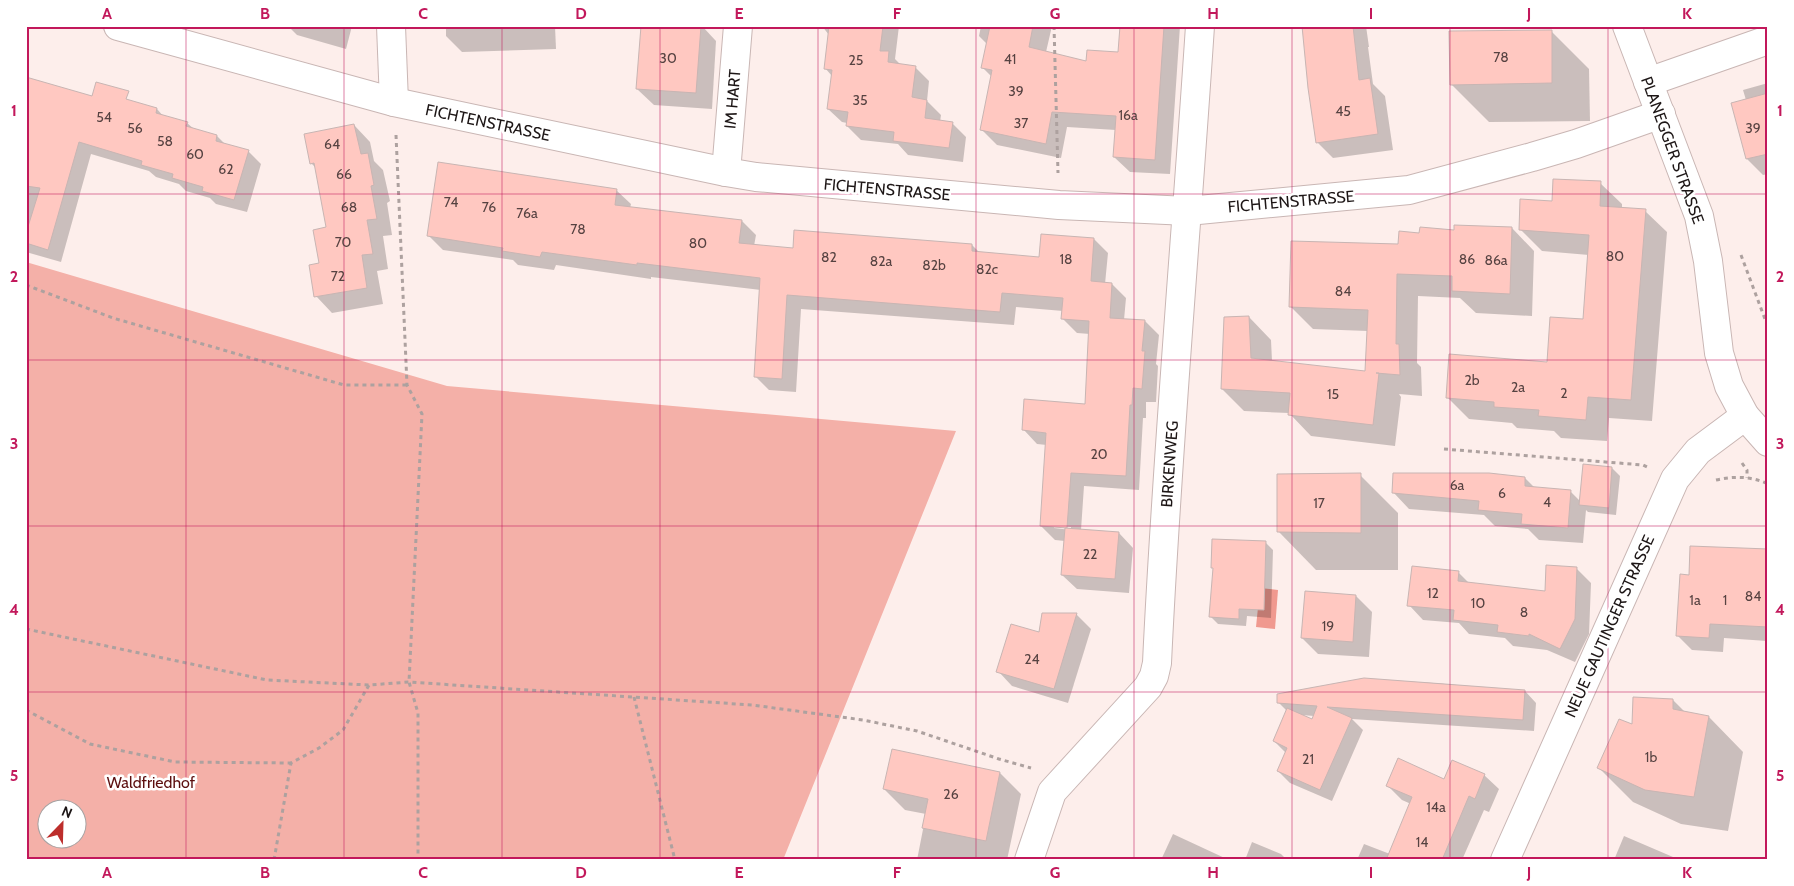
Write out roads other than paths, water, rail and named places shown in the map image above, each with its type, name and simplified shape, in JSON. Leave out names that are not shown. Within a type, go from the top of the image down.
[{"type":"street","name":"FICHTENSTRASSE","points":[[118,26],[394,102],[756,178],[1059,204],[1188,211],[1409,190],[1550,152],[1661,114]]},
{"type":"street","points":[[391,26],[394,102]]},
{"type":"street","name":"IM HART","points":[[726,172],[738,26]]},
{"type":"street","name":"BIRKENWEG","points":[[1029,860],[1052,792],[1148,687],[1154,676],[1157,663],[1174,387],[1200,26]]},
{"type":"street","name":"PLANEGGER STRASSE","points":[[1627,26],[1699,216],[1708,261],[1718,353],[1729,386],[1760,429]]},
{"type":"street","points":[[1648,82],[1768,40]]},
{"type":"street","name":"NEUE GAUTINGER STRASSE","points":[[1505,860],[1674,482],[1698,451],[1760,429]]},
{"type":"park label","name":"Waldfriedhof","points":[[151,782]]}]
